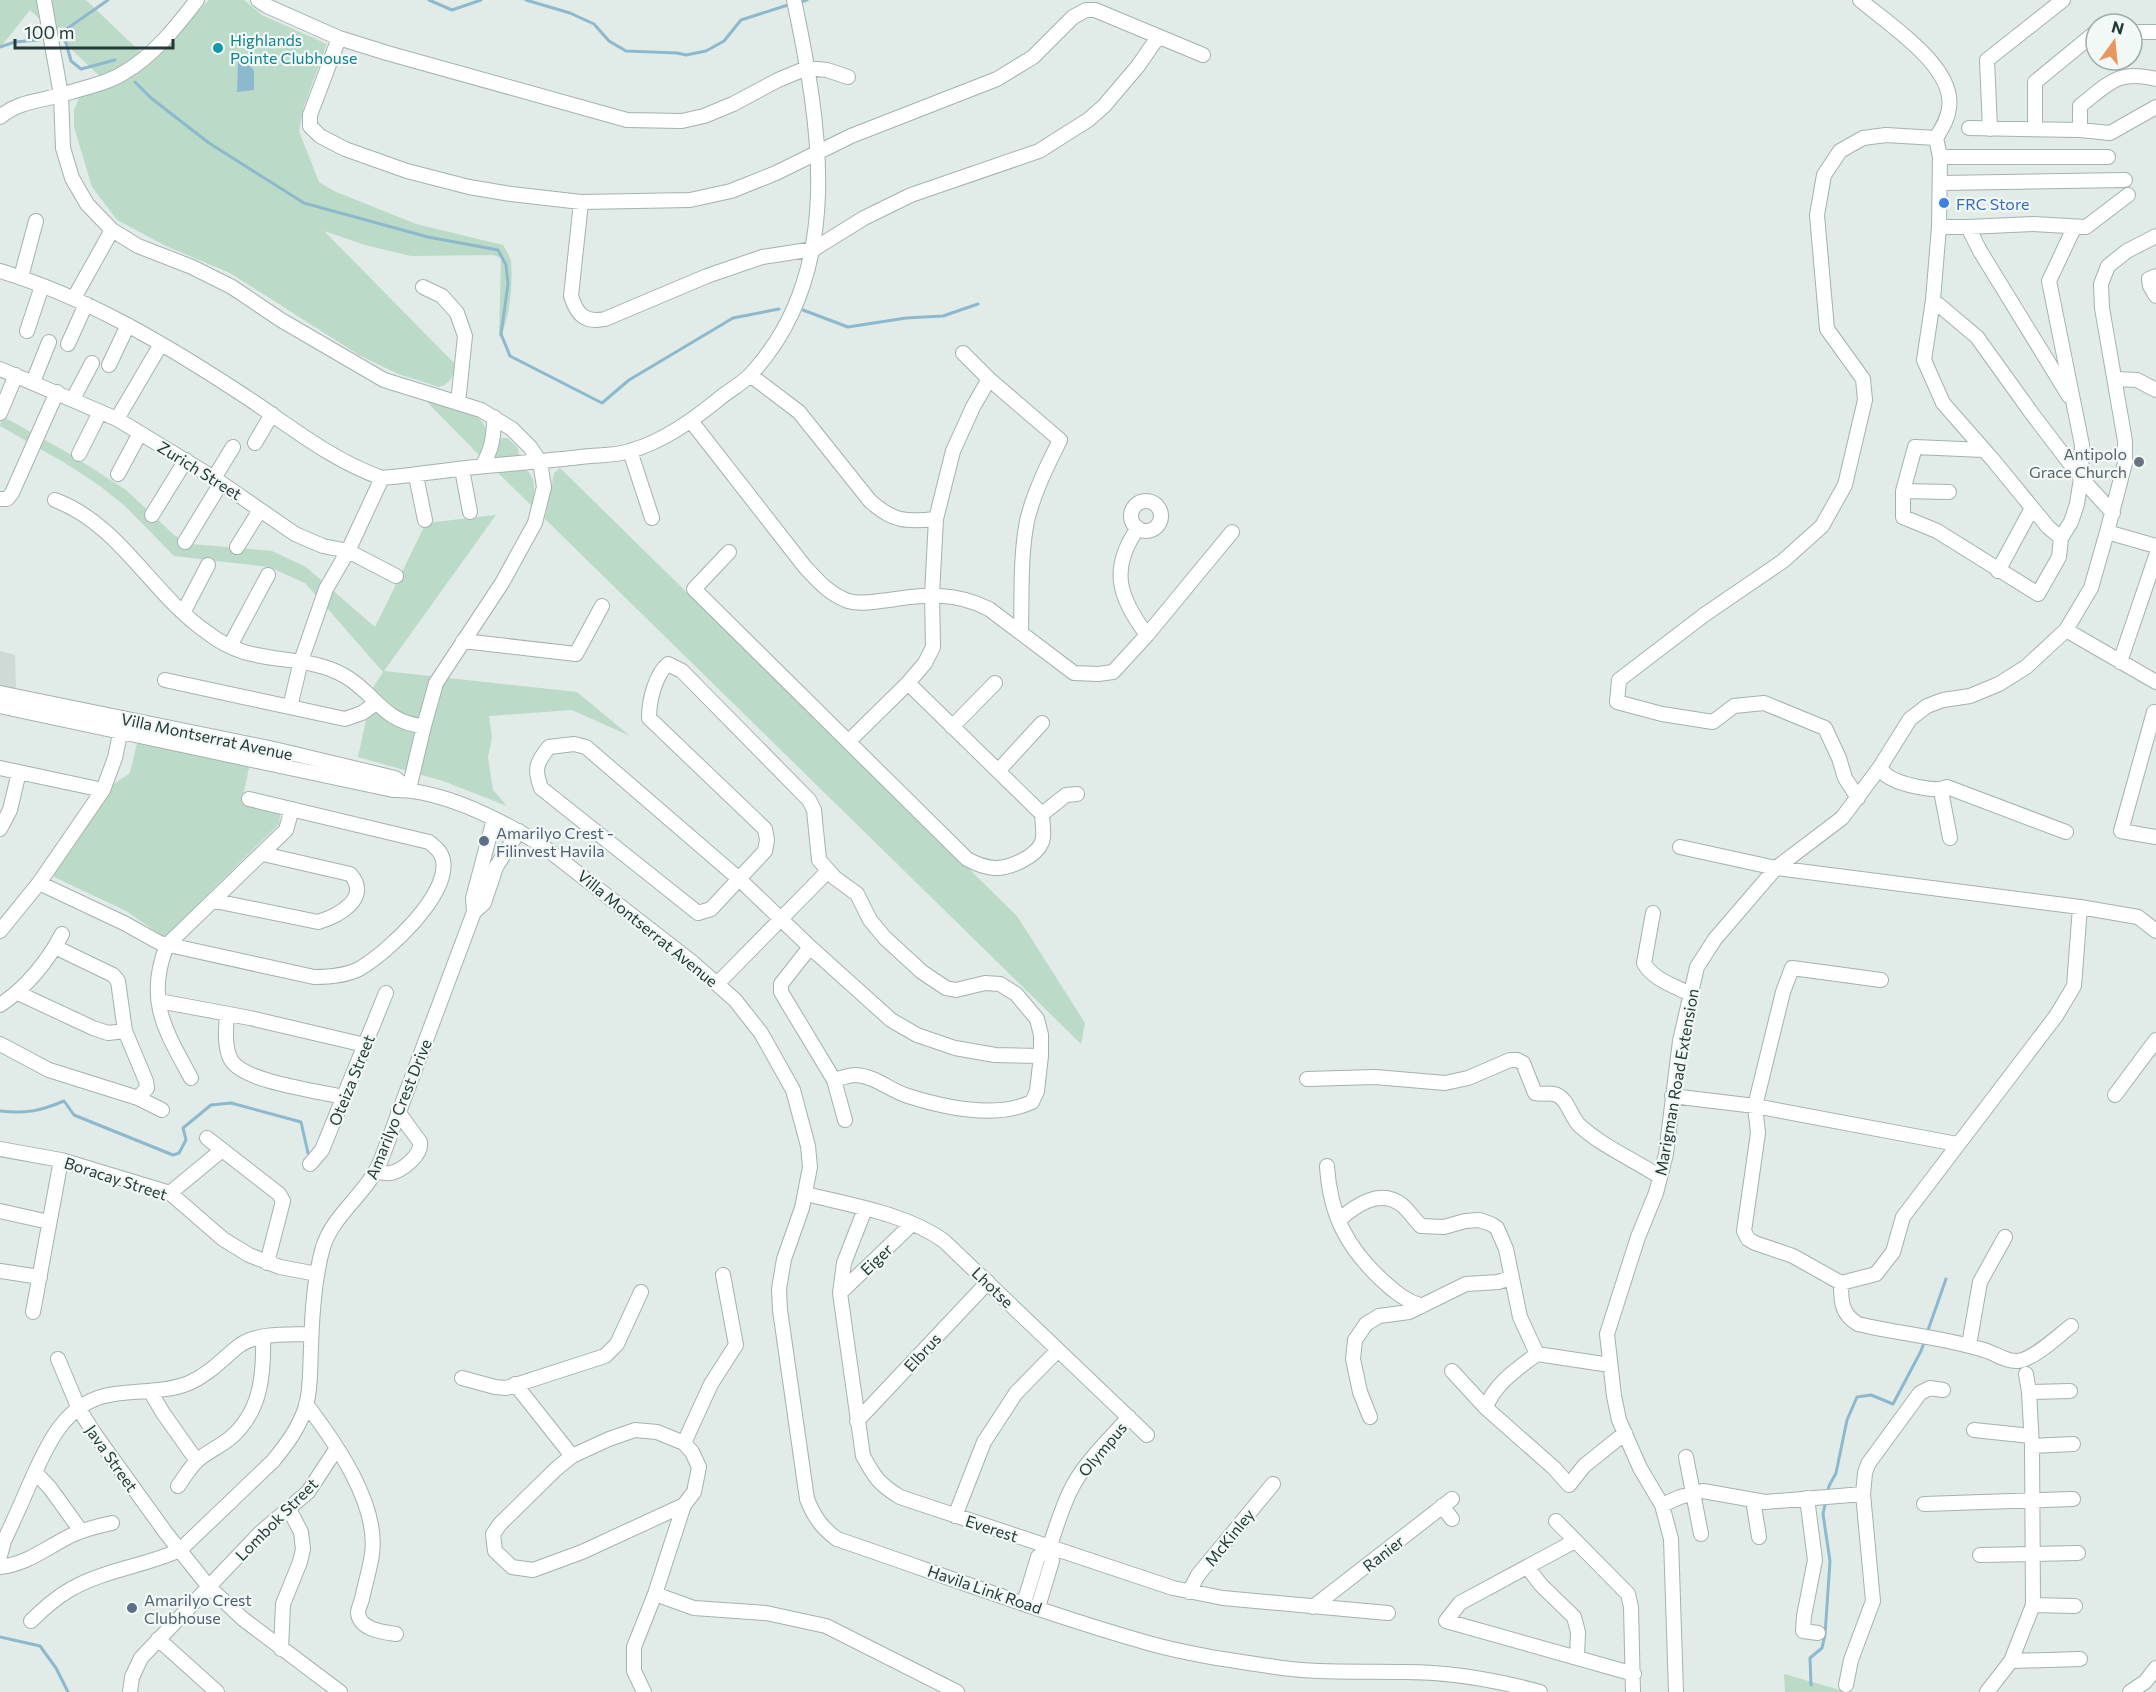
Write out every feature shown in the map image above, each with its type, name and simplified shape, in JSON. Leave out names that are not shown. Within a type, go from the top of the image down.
[{"type":"street","points":[[44,0],[60,95],[63,148],[72,178],[87,204],[112,230],[138,246],[192,267],[232,287],[281,320],[384,381],[481,410],[494,417],[518,435],[540,462],[544,487],[534,523],[502,583],[436,683],[409,789]]},
{"type":"street","points":[[0,117],[24,103],[60,95],[123,73],[143,60],[180,22],[197,0]]},
{"type":"street","points":[[258,0],[339,38],[627,120],[682,121],[704,116],[807,68],[826,70],[848,77]]},
{"type":"street","points":[[0,271],[80,301],[128,325],[272,414],[332,455],[351,466],[382,478],[630,452],[691,421],[750,375],[771,350],[788,321],[814,249],[818,213],[818,152],[807,68],[794,0]]},
{"type":"street","points":[[1860,0],[1931,60],[1941,73],[1948,92],[1950,106],[1936,138],[1940,157],[1941,183],[1939,227],[1933,300],[1924,360],[1943,403],[2048,527],[2061,538]]},
{"type":"street","points":[[1990,129],[1986,60],[2063,0]]},
{"type":"street","points":[[339,38],[310,115],[310,126],[320,136],[345,149],[448,183],[511,195],[581,202],[665,202],[690,200],[730,191],[861,132],[997,79],[1033,57],[1073,17],[1086,10],[1095,10],[1203,55]]},
{"type":"street","points":[[581,202],[571,296],[581,316],[594,321],[605,319],[707,276],[762,257],[814,249],[864,218],[904,198],[1039,151],[1057,141],[1104,106],[1138,66],[1158,37]]},
{"type":"street","points":[[2035,129],[2035,82],[2084,42]]},
{"type":"street","points":[[2080,130],[2080,106],[2115,78],[2139,75],[2156,79]]},
{"type":"street","points":[[1969,128],[2080,130],[2110,133],[2156,108]]},
{"type":"street","points":[[1858,798],[1845,778],[1839,758],[1825,728],[1764,703],[1734,706],[1713,722],[1662,714],[1617,702],[1619,680],[1704,615],[1783,561],[1822,526],[1845,485],[1865,400],[1863,379],[1827,328],[1817,215],[1824,175],[1840,151],[1863,138],[1886,135],[1936,138]]},
{"type":"street","points":[[1940,157],[2108,158]]},
{"type":"street","points":[[1941,183],[2125,180]]},
{"type":"street","points":[[1939,227],[2033,224],[2086,227],[2128,195]]},
{"type":"street","points":[[21,277],[36,221]]},
{"type":"street","points":[[1968,227],[1980,251],[2076,408]]},
{"type":"street","points":[[1984,450],[1915,447],[1903,491],[1902,517],[1937,531],[2038,594],[2059,557],[2061,538],[2071,522],[2077,504],[2081,478],[2082,445],[2076,408],[2049,281],[2074,228]]},
{"type":"street","points":[[68,344],[80,301],[112,230]]},
{"type":"street","name":"Marigman Road Extension","points":[[1676,1692],[1671,1539],[1662,1505],[1640,1468],[1619,1420],[1607,1334],[1638,1237],[1656,1193],[1666,1154],[1680,1041],[1697,967],[1715,939],[1776,868],[1842,818],[1880,767],[1910,719],[1927,706],[1943,700],[1970,696],[1999,684],[2026,667],[2066,630],[2091,588],[2125,463],[2125,441],[2102,308],[2101,284],[2108,266],[2127,251],[2156,236]]},
{"type":"street","points":[[2156,276],[2149,279],[2156,296]]},
{"type":"street","points":[[27,331],[42,286]]},
{"type":"street","points":[[423,287],[442,296],[457,313],[465,336],[458,403]]},
{"type":"street","points":[[1933,300],[1977,337],[2081,478],[2113,513]]},
{"type":"street","points":[[109,365],[128,325]]},
{"type":"street","points":[[33,382],[49,342]]},
{"type":"street","points":[[117,419],[161,344]]},
{"type":"street","points":[[963,353],[989,379],[1060,440],[1035,493],[1027,522],[1021,632]]},
{"type":"street","points":[[73,399],[92,363]]},
{"type":"street","name":"Zurich Street","points":[[0,369],[117,419],[217,480],[294,534],[323,546],[348,551],[396,576]]},
{"type":"street","points":[[0,413],[15,375]]},
{"type":"street","points":[[750,375],[799,412],[870,501],[883,513],[898,520],[936,519]]},
{"type":"street","points":[[849,741],[908,683],[925,663],[933,647],[932,595],[936,519],[953,451],[989,379]]},
{"type":"street","points":[[2116,379],[2137,380],[2156,390]]},
{"type":"street","points":[[0,499],[7,499],[12,493],[57,392]]},
{"type":"street","points":[[79,454],[100,412]]},
{"type":"street","points":[[255,443],[272,414]]},
{"type":"street","points":[[482,466],[494,438],[494,417]]},
{"type":"street","points":[[691,421],[824,588],[850,602],[868,603],[932,595],[958,597],[976,602],[1021,632],[1074,673],[1113,672],[1147,635],[1232,532]]},
{"type":"street","points":[[118,474],[140,433]]},
{"type":"street","points":[[185,542],[233,447]]},
{"type":"street","points":[[630,452],[652,518]]},
{"type":"street","points":[[152,514],[186,460]]},
{"type":"street","points":[[462,469],[470,512]]},
{"type":"street","points":[[416,476],[425,520]]},
{"type":"street","points":[[291,707],[301,661],[326,589],[348,551],[382,478]]},
{"type":"street","points":[[1903,491],[1949,492]]},
{"type":"street","points":[[55,500],[84,513],[111,534],[183,612],[207,633],[243,652],[320,665],[347,676],[375,703],[404,723],[424,726]]},
{"type":"street","points":[[1998,571],[2032,508]]},
{"type":"street","points":[[237,547],[260,510]]},
{"type":"street","points":[[1138,528],[1123,554],[1120,575],[1123,595],[1131,614],[1147,635]]},
{"type":"street","points":[[2108,532],[2156,546]]},
{"type":"street","points":[[729,552],[694,589],[967,859],[980,866],[996,868],[1031,855],[1042,843],[1042,814],[908,683]]},
{"type":"street","points":[[2120,662],[2156,556]]},
{"type":"street","points":[[183,612],[208,565]]},
{"type":"street","points":[[230,646],[268,575]]},
{"type":"street","points":[[463,641],[576,654],[602,606]]},
{"type":"street","points":[[2066,630],[2156,682]]},
{"type":"street","points":[[834,1080],[854,1075],[866,1077],[906,1095],[951,1107],[983,1110],[1017,1109],[1032,1102],[1036,1091],[1041,1056],[1041,1035],[1037,1019],[1016,994],[1000,984],[984,983],[956,990],[946,988],[922,972],[885,939],[870,920],[856,894],[828,871],[819,860],[814,810],[809,800],[682,671],[668,664],[661,670],[649,708],[649,718],[765,829],[767,840],[765,852],[738,878],[711,909],[698,913],[541,788],[536,774],[538,759],[549,747],[574,744],[586,747],[738,878],[891,1020],[917,1035],[955,1048],[995,1055],[1041,1056]]},
{"type":"street","points":[[165,680],[345,719],[362,713],[375,703]]},
{"type":"street","points":[[952,727],[995,683]]},
{"type":"street","name":"Villa Montserrat Avenue","points":[[0,693],[122,725],[393,790],[409,789],[466,806],[519,831],[570,865],[718,983],[735,1000],[761,1033],[793,1090],[808,1146]]},
{"type":"street","name":"Villa Montserrat Avenue","points":[[0,706],[122,725]]},
{"type":"street","points":[[2156,713],[2154,712],[2121,831],[2156,837]]},
{"type":"street","points":[[998,771],[1042,723]]},
{"type":"street","points":[[0,932],[39,883],[103,790],[115,758],[122,725]]},
{"type":"street","points":[[1880,767],[1888,776],[1906,784],[1941,790],[1947,787],[2066,832]]},
{"type":"street","points":[[0,768],[103,790]]},
{"type":"street","points":[[0,830],[10,810],[19,772]]},
{"type":"street","points":[[1941,790],[1950,838]]},
{"type":"street","points":[[1042,814],[1066,795],[1077,794]]},
{"type":"street","points":[[39,883],[167,945],[314,977],[334,978],[358,969],[399,936],[419,917],[436,893],[444,862],[440,852],[429,842],[249,799]]},
{"type":"street","points":[[191,1078],[164,1024],[156,980],[159,964],[167,945],[286,830],[292,809]]},
{"type":"street","name":"Amarilyo Crest Drive","points":[[31,1621],[51,1602],[72,1588],[180,1550],[286,1446],[298,1426],[306,1404],[317,1274],[324,1244],[344,1211],[366,1188],[376,1172],[474,912],[473,898],[494,819]]},
{"type":"street","name":"Amarilyo Crest Drive","points":[[474,912],[484,903],[496,867],[519,831]]},
{"type":"street","points":[[1680,847],[1776,868],[2080,907],[2138,917],[2156,931]]},
{"type":"street","points":[[214,901],[318,922],[332,918],[356,899],[358,890],[356,881],[350,874],[263,854]]},
{"type":"street","points":[[718,983],[828,871]]},
{"type":"street","points":[[1881,980],[1792,968],[1783,992],[1755,1106],[1758,1133],[1744,1231],[1748,1239],[1755,1243],[1793,1256],[1841,1283],[1876,1274],[1893,1252],[1903,1217],[2056,1016],[2074,986],[2080,907]]},
{"type":"street","points":[[1653,913],[1644,963],[1653,974],[1690,994]]},
{"type":"street","points":[[0,1005],[18,993],[55,947],[62,934]]},
{"type":"street","points":[[55,947],[113,975],[118,981],[125,1031],[146,1081],[147,1088],[138,1098]]},
{"type":"street","points":[[810,947],[781,984],[781,992],[834,1080],[845,1120]]},
{"type":"street","points":[[18,993],[93,1028],[108,1033],[125,1031]]},
{"type":"street","name":"Oteiza Street","points":[[310,1164],[322,1150],[386,993]]},
{"type":"street","points":[[159,1001],[365,1045]]},
{"type":"street","points":[[227,1014],[227,1044],[230,1059],[239,1070],[254,1077],[344,1097]]},
{"type":"street","points":[[2115,1095],[2156,1040]]},
{"type":"street","points":[[0,1044],[50,1070],[138,1098],[162,1110]]},
{"type":"street","points":[[1306,1079],[1375,1077],[1445,1083],[1468,1078],[1510,1060],[1518,1060],[1523,1064],[1535,1093],[1560,1096],[1577,1124],[1602,1143],[1638,1162],[1660,1177]]},
{"type":"street","points":[[1672,1096],[1755,1106],[1957,1144]]},
{"type":"street","points":[[376,1172],[392,1173],[419,1155],[420,1143],[398,1112]]},
{"type":"street","points":[[207,1138],[279,1194],[283,1201],[267,1263]]},
{"type":"street","name":"Havila Link Road","points":[[808,1146],[810,1167],[806,1194],[784,1259],[779,1289],[780,1310],[807,1499],[812,1513],[821,1526],[837,1539],[1149,1643],[1293,1670],[1407,1672],[1455,1676],[1489,1680],[1540,1692]]},
{"type":"street","name":"Boracay Street","points":[[0,1149],[61,1160],[170,1193],[223,1239],[249,1255],[280,1268],[317,1274]]},
{"type":"street","points":[[170,1193],[222,1150]]},
{"type":"street","points":[[33,1312],[61,1160]]},
{"type":"street","points":[[1327,1166],[1329,1191],[1347,1240],[1367,1266],[1399,1296],[1422,1306]]},
{"type":"street","name":"Lhotse","points":[[806,1194],[865,1209],[930,1231],[988,1282],[1147,1435]]},
{"type":"street","points":[[1339,1220],[1361,1203],[1378,1198],[1401,1204],[1421,1226],[1444,1227],[1479,1220],[1497,1228],[1506,1249],[1520,1317],[1537,1354]]},
{"type":"street","name":"Everest","points":[[865,1209],[844,1263],[840,1293],[863,1456],[876,1479],[900,1497],[1049,1548],[1189,1592],[1224,1598],[1388,1613]]},
{"type":"street","points":[[0,1211],[49,1222]]},
{"type":"street","name":"Eiger","points":[[840,1293],[912,1224]]},
{"type":"street","points":[[1969,1346],[1980,1282],[2005,1237]]},
{"type":"street","points":[[0,1271],[40,1277]]},
{"type":"street","points":[[684,1443],[711,1384],[736,1346],[723,1275]]},
{"type":"street","points":[[1370,1417],[1360,1392],[1353,1359],[1355,1340],[1366,1324],[1378,1316],[1409,1312],[1466,1284],[1498,1282],[1511,1278]]},
{"type":"street","name":"Elbrus","points":[[857,1421],[988,1282]]},
{"type":"street","points":[[1841,1283],[1842,1309],[1858,1324],[1969,1346],[1997,1354],[2008,1361],[2020,1361],[2071,1326]]},
{"type":"street","points":[[462,1378],[506,1388],[605,1356],[617,1344],[640,1292]]},
{"type":"street","points":[[0,1556],[4,1541],[54,1433],[79,1409],[101,1397],[190,1383],[208,1373],[242,1344],[263,1336],[311,1334]]},
{"type":"street","points":[[178,1486],[197,1461],[229,1439],[243,1425],[257,1401],[262,1382],[263,1336]]},
{"type":"street","points":[[955,1516],[984,1442],[1016,1393],[1058,1350]]},
{"type":"street","points":[[1486,1408],[1502,1383],[1516,1369],[1537,1354],[1610,1365]]},
{"type":"street","name":"Java Street","points":[[58,1359],[79,1409],[94,1433],[166,1533],[209,1587],[243,1619],[336,1691]]},
{"type":"street","points":[[1452,1371],[1486,1408],[1554,1468],[1569,1485],[1584,1466],[1625,1433]]},
{"type":"street","points":[[1987,1692],[2011,1661],[2033,1605],[2032,1441],[2026,1374]]},
{"type":"street","points":[[515,1384],[572,1456]]},
{"type":"street","points":[[1846,1685],[1851,1660],[1873,1601],[1863,1494],[1865,1473],[1868,1464],[1920,1393],[1930,1388],[1943,1390]]},
{"type":"street","points":[[150,1391],[197,1461]]},
{"type":"street","points":[[2029,1392],[2070,1391]]},
{"type":"street","points":[[306,1404],[324,1426],[337,1448],[372,1520],[373,1552],[358,1612],[363,1622],[378,1632],[396,1634]]},
{"type":"street","name":"Olympus","points":[[1031,1605],[1052,1561],[1049,1548],[1075,1482],[1090,1460],[1129,1417]]},
{"type":"street","points":[[644,1692],[634,1671],[634,1647],[656,1594],[684,1505],[693,1492],[699,1467],[692,1452],[684,1443],[657,1432],[635,1430],[609,1438],[572,1456],[508,1516],[493,1534],[495,1551],[512,1567],[533,1570],[582,1552],[684,1505]]},
{"type":"street","points":[[1974,1430],[2032,1441],[2073,1444]]},
{"type":"street","name":"Lombok Street","points":[[130,1692],[132,1677],[141,1658],[260,1533],[308,1492],[337,1448]]},
{"type":"street","points":[[1686,1457],[1701,1534]]},
{"type":"street","points":[[35,1472],[50,1488],[81,1531]]},
{"type":"street","name":"McKinley","points":[[1189,1592],[1198,1575],[1264,1490]]},
{"type":"street","points":[[1662,1505],[1693,1492],[1703,1491],[1765,1502],[1863,1494]]},
{"type":"street","points":[[1807,1498],[1815,1560],[1803,1631],[1818,1633]]},
{"type":"street","points":[[1924,1504],[2073,1499]]},
{"type":"street","points":[[1753,1500],[1759,1537]]},
{"type":"street","name":"Ranier","points":[[1313,1606],[1447,1503],[1452,1519]]},
{"type":"street","points":[[281,1649],[283,1604],[303,1549],[301,1532],[289,1509]]},
{"type":"street","points":[[1556,1521],[1628,1594],[1631,1607],[1633,1692]]},
{"type":"street","points":[[0,1567],[15,1566],[81,1531],[112,1523]]},
{"type":"street","points":[[1575,1540],[1528,1568],[1460,1603],[1446,1621],[1634,1674]]},
{"type":"street","points":[[1980,1555],[2078,1553]]},
{"type":"street","points":[[1528,1568],[1541,1585],[1574,1617],[1578,1632],[1577,1658]]},
{"type":"street","points":[[656,1594],[694,1608],[766,1613],[826,1626],[957,1692]]},
{"type":"street","points":[[2033,1605],[2075,1606]]},
{"type":"street","points":[[158,1639],[217,1692]]},
{"type":"street","points":[[2011,1661],[2080,1659]]},
{"type":"street","points":[[2130,1692],[2145,1682],[2156,1668]]},
{"type":"shaded area","points":[[0,651],[15,655],[16,689],[0,686]]},
{"type":"green space","points":[[0,0],[86,0],[150,61],[209,0],[244,0],[262,15],[327,44],[304,106],[299,131],[319,182],[334,191],[416,224],[503,245],[510,260],[512,279],[506,322],[499,337],[501,258],[493,255],[411,256],[365,245],[324,231],[456,365],[451,379],[439,387],[398,374],[359,355],[230,273],[166,246],[117,220],[92,187],[74,127],[74,110],[80,96],[110,86],[30,10],[0,48]]},
{"type":"green space","points":[[425,400],[463,410],[481,421],[486,429],[486,441],[480,456]]},
{"type":"green space","points":[[2,416],[70,454],[126,490],[174,535],[191,544],[272,551],[306,567],[375,627],[426,523],[496,515],[384,671],[577,692],[630,736],[572,710],[489,716],[492,738],[488,757],[493,790],[507,806],[443,781],[358,757],[367,715],[394,710],[371,691],[383,672],[305,583],[269,567],[174,556],[125,506],[100,486],[0,426]]},
{"type":"green space","points":[[502,438],[508,438],[518,448],[519,454],[516,458],[495,460]]},
{"type":"green space","points":[[560,468],[1017,916],[1085,1023],[1081,1044],[545,519],[554,473]]},
{"type":"green space","points":[[525,469],[534,482],[533,507],[496,471]]},
{"type":"green space","points":[[138,739],[250,763],[242,801],[281,810],[279,824],[164,937],[126,911],[54,877],[57,863],[114,784],[130,773]]},
{"type":"green space","points":[[1784,1674],[1847,1692],[1785,1692]]},
{"type":"water","points":[[245,57],[254,71],[254,90],[237,92],[238,62]]},
{"type":"waterway","points":[[58,35],[108,0]]},
{"type":"waterway","points":[[429,0],[452,10],[481,0]]},
{"type":"waterway","points":[[526,0],[570,13],[594,24],[609,41],[626,51],[686,55],[706,51],[724,41],[741,20],[791,4]]},
{"type":"waterway","points":[[797,3],[807,0]]},
{"type":"waterway","points":[[63,32],[71,61],[81,69],[115,60]]},
{"type":"waterway","points":[[0,47],[15,42],[39,40]]},
{"type":"waterway","points":[[135,82],[151,98],[209,143],[304,203],[428,237],[498,250],[506,265],[508,284],[501,334],[510,356],[602,403],[629,380],[733,318],[779,309]]},
{"type":"waterway","points":[[803,310],[848,327],[906,318],[943,316],[978,304]]},
{"type":"waterway","points":[[0,1111],[33,1111],[64,1101],[74,1115],[173,1155],[179,1153],[186,1140],[183,1128],[211,1105],[231,1103],[301,1122],[308,1153]]},
{"type":"waterway","points":[[1927,1333],[1946,1279]]},
{"type":"waterway","points":[[1827,1494],[1836,1473],[1847,1420],[1857,1397],[1871,1395],[1893,1404],[1925,1340]]},
{"type":"waterway","points":[[1811,1685],[1810,1658],[1822,1648],[1825,1635],[1830,1561],[1823,1514],[1826,1500]]},
{"type":"waterway","points":[[0,1637],[40,1646],[56,1668],[68,1692]]},
{"type":"place","name":"Highlands Pointe Clubhouse","points":[[218,48]]},
{"type":"place","name":"FRC Store","points":[[1944,203]]},
{"type":"place","name":"Antipolo Grace Church","points":[[2139,462]]},
{"type":"place","name":"Amarilyo Crest - Filinvest Havila","points":[[484,841]]},
{"type":"place","name":"Amarilyo Crest Clubhouse","points":[[132,1608]]}]
